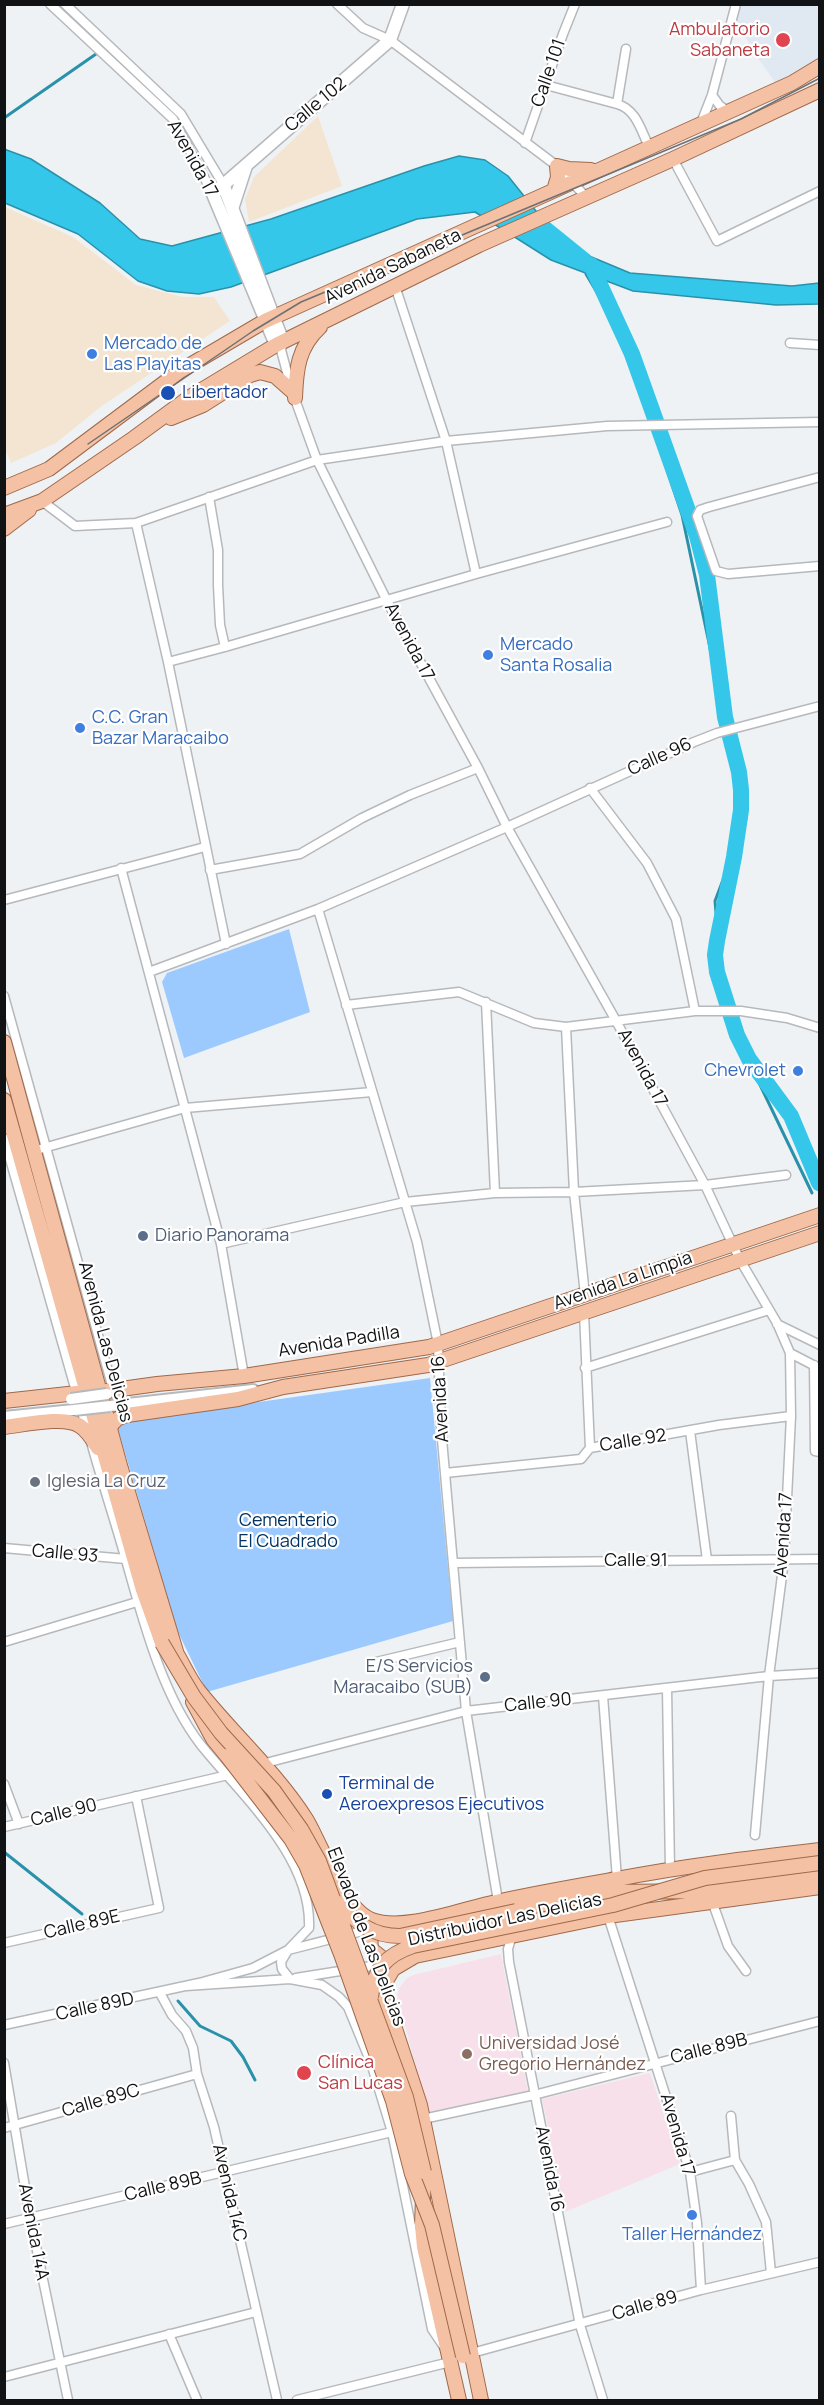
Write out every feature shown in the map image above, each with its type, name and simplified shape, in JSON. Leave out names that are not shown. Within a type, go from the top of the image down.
[{"type":"main road","name":"Calle 102","points":[[213,194],[390,40],[403,4]]},
{"type":"main road","name":"Avenida Sabaneta","points":[[4,488],[49,469],[180,371],[270,319],[792,83],[819,66]]},
{"type":"main road","name":"Avenida Sabaneta","points":[[4,515],[42,501],[190,397],[332,317],[479,245],[673,159],[819,90]]},
{"type":"main road","points":[[235,211],[237,186],[246,165]]},
{"type":"main road","points":[[553,190],[558,177],[557,166],[583,171],[602,169]]},
{"type":"main road","name":"Avenida 17","points":[[223,184],[235,211],[258,290]]},
{"type":"main road","name":"Avenida 17","points":[[213,194],[258,290],[280,346]]},
{"type":"main road","points":[[293,395],[302,348],[317,329],[332,317]]},
{"type":"main road","points":[[150,427],[203,405],[250,375],[260,372],[275,376],[293,395]]},
{"type":"main road","points":[[4,529],[42,501]]},
{"type":"main road","name":"Avenida Las Delicias","points":[[4,1042],[40,1149],[94,1392],[106,1460],[143,1590],[162,1643]]},
{"type":"main road","name":"Avenida Las Delicias","points":[[4,1100],[11,1158],[94,1392],[110,1429],[176,1651]]},
{"type":"main road","name":"Avenida La Limpia","points":[[438,1344],[819,1215]]},
{"type":"main road","name":"Avenida La Limpia","points":[[438,1362],[819,1233]]},
{"type":"main road","name":"Avenida Padilla","points":[[4,1401],[244,1376],[438,1344]]},
{"type":"main road","name":"Avenida Padilla","points":[[110,1429],[120,1417],[128,1415],[238,1400],[283,1387],[438,1362]]},
{"type":"main road","points":[[88,1434],[94,1392]]},
{"type":"main road","points":[[4,1427],[60,1421],[73,1422],[82,1426],[106,1460]]},
{"type":"main road","name":"Elevado de Las Delicias","points":[[162,1643],[194,1697],[221,1733],[274,1791],[301,1829],[319,1861],[334,1897],[406,2097],[424,2172],[422,2225],[424,2247],[449,2357]]},
{"type":"main road","name":"Elevado de Las Delicias","points":[[176,1651],[182,1674],[202,1720],[213,1739],[291,1839],[306,1865],[334,1934],[393,2101],[412,2174],[432,2225],[467,2354],[472,2400]]},
{"type":"main road","name":"Distribuidor Las Delicias","points":[[176,1651],[197,1688],[286,1791],[306,1820],[344,1895],[358,1912],[371,1920],[391,1924],[617,1879],[819,1850]]},
{"type":"main road","points":[[371,1998],[372,1984],[378,1968],[401,1950],[413,1946],[613,1905],[705,1878],[819,1863]]},
{"type":"main road","points":[[334,1897],[353,1919],[366,1928],[386,1936],[400,1936],[612,1892],[708,1891],[819,1884]]},
{"type":"main road","name":"Distribuidor Las Delicias","points":[[481,2400],[467,2354],[423,2119],[404,2052],[384,1995],[386,1982],[393,1969],[403,1961],[415,1956],[512,1935],[608,1916],[819,1884]]},
{"type":"main road","points":[[391,1924],[373,1933],[370,1944],[372,1950],[382,1958],[403,1961]]},
{"type":"main road","points":[[449,2357],[459,2400]]},
{"type":"street","name":"Avenida 17","points":[[50,4],[90,42],[177,116],[213,194]]},
{"type":"street","name":"Avenida 17","points":[[65,4],[177,116],[223,184]]},
{"type":"street","points":[[337,4],[363,28],[390,40],[557,166],[586,197]]},
{"type":"street","name":"Calle 101","points":[[525,143],[576,4]]},
{"type":"street","points":[[701,123],[712,95],[736,4]]},
{"type":"street","points":[[90,42],[97,34]]},
{"type":"street","points":[[617,104],[626,48]]},
{"type":"street","points":[[546,85],[627,106],[649,147]]},
{"type":"street","points":[[712,95],[720,106],[728,111]]},
{"type":"street","points":[[673,159],[717,241],[819,192]]},
{"type":"street","points":[[395,286],[446,441],[476,574]]},
{"type":"street","points":[[790,343],[819,345]]},
{"type":"street","name":"Avenida 17","points":[[280,346],[293,395],[317,460],[387,601],[478,768],[507,828],[615,1019],[705,1185],[740,1260],[777,1323],[790,1353],[791,1416],[784,1560],[769,1676],[755,1835]]},
{"type":"street","points":[[42,501],[75,526],[136,523],[317,460],[446,441],[607,426],[819,422]]},
{"type":"street","points":[[819,477],[709,507],[700,510],[697,516],[716,571],[728,574],[819,566]]},
{"type":"street","points":[[209,497],[218,550],[220,626],[225,647]]},
{"type":"street","points":[[168,662],[667,522]]},
{"type":"street","points":[[136,523],[168,662],[226,944]]},
{"type":"street","name":"Calle 96","points":[[149,972],[318,909],[507,828],[590,788],[717,732],[819,706]]},
{"type":"street","points":[[210,870],[300,854],[362,818],[478,768]]},
{"type":"street","points":[[590,788],[648,863],[676,919],[695,1011]]},
{"type":"street","points":[[4,900],[205,847]]},
{"type":"street","points":[[4,1418],[209,1389],[244,1376],[221,1244],[122,868]]},
{"type":"street","name":"Avenida 16","points":[[318,909],[417,1242],[438,1344],[445,1473],[466,1711],[498,1901]]},
{"type":"street","points":[[345,1005],[459,992],[534,1023],[566,1027],[615,1019],[695,1011],[741,1011],[787,1018],[819,1028]]},
{"type":"street","name":"Avenida Las Delicias","points":[[4,996],[40,1149]]},
{"type":"street","points":[[486,1002],[495,1193]]},
{"type":"street","points":[[566,1027],[574,1192],[585,1295]]},
{"type":"street","points":[[11,1158],[185,1108],[372,1092]]},
{"type":"street","name":"Avenida Las Delicias","points":[[4,1138],[11,1158]]},
{"type":"street","points":[[221,1244],[405,1202],[495,1193],[574,1192],[705,1185],[786,1175]]},
{"type":"street","points":[[585,1368],[769,1310]]},
{"type":"street","points":[[584,1313],[590,1448]]},
{"type":"street","points":[[777,1323],[819,1345]]},
{"type":"street","points":[[790,1353],[817,1367],[815,1452],[819,1452]]},
{"type":"street","points":[[4,1406],[209,1389],[283,1387]]},
{"type":"street","name":"Calle 92","points":[[445,1473],[581,1459],[590,1448],[791,1416]]},
{"type":"street","points":[[690,1431],[707,1560]]},
{"type":"street","points":[[88,1434],[137,1602],[154,1650],[181,1712],[200,1743],[256,1807],[283,1847],[306,1896],[309,1928],[288,1950],[281,1962],[282,1969],[290,1979],[322,1985],[339,1997],[348,2007],[371,2063],[392,2132],[432,2329],[449,2357],[297,2400]]},
{"type":"street","name":"Calle 93","points":[[4,1548],[126,1559]]},
{"type":"street","name":"Calle 91","points":[[453,1563],[819,1558]]},
{"type":"street","points":[[4,1642],[137,1602]]},
{"type":"street","points":[[372,1663],[460,1642]]},
{"type":"street","name":"Calle 90","points":[[262,1764],[466,1711],[769,1676],[819,1673]]},
{"type":"street","points":[[667,1688],[670,1870]]},
{"type":"street","points":[[603,1696],[617,1879]]},
{"type":"street","name":"Calle 90","points":[[4,1827],[228,1775]]},
{"type":"street","points":[[4,1784],[19,1824]]},
{"type":"street","name":"Calle 89E","points":[[4,1943],[159,1908],[136,1796]]},
{"type":"street","points":[[712,1901],[728,1946],[746,1971]]},
{"type":"street","name":"Avenida 17","points":[[608,1916],[690,2172],[697,2223],[701,2290]]},
{"type":"street","points":[[186,1986],[253,1968],[288,1950],[391,1924]]},
{"type":"street","name":"Avenida 16","points":[[512,1935],[508,1949],[509,1962],[534,2095],[580,2325],[603,2400]]},
{"type":"street","points":[[186,1986],[290,1979],[403,1961]]},
{"type":"street","name":"Calle 89D","points":[[4,2025],[186,1986]]},
{"type":"street","name":"Avenida 14C","points":[[160,1993],[172,2015],[186,2031],[193,2048],[197,2074],[214,2127],[277,2400]]},
{"type":"street","name":"Calle 89B","points":[[423,2119],[534,2095],[819,2021]]},
{"type":"street","name":"Avenida 14A","points":[[4,2063],[9,2127],[68,2400]]},
{"type":"street","name":"Calle 89C","points":[[9,2127],[197,2074]]},
{"type":"street","points":[[731,2116],[735,2160],[766,2222],[771,2273]]},
{"type":"street","name":"Calle 89B","points":[[4,2224],[392,2132]]},
{"type":"street","points":[[690,2172],[735,2160]]},
{"type":"street","name":"Calle 89","points":[[467,2354],[580,2325],[701,2290],[819,2262]]},
{"type":"street","points":[[4,2377],[256,2312]]},
{"type":"street","points":[[169,2334],[196,2400]]},
{"type":"shaded area","name":"Ambulatorio Sabaneta","points":[[741,5],[819,5],[819,60],[778,86],[757,57],[737,22]]},
{"type":"shaded area","points":[[318,116],[342,186],[249,222],[245,199],[254,177]]},
{"type":"shaded area","points":[[4,149],[31,159],[100,203],[140,239],[172,246],[271,219],[459,156],[485,160],[508,176],[548,226],[558,243],[630,273],[792,286],[819,283],[819,304],[776,305],[633,291],[551,260],[475,212],[417,219],[231,287],[199,294],[167,291],[138,281],[78,234],[5,203]]},
{"type":"shaded area","name":"Mercado de Las Playitas","points":[[5,207],[73,237],[136,285],[183,297],[214,297],[230,321],[103,405],[56,443],[11,463],[4,447]]},
{"type":"shaded area","name":"Universidad José Gregorio Hernández","points":[[501,1954],[528,2091],[428,2113],[397,1995],[400,1987],[406,1979],[413,1975]]},
{"type":"shaded area","points":[[650,2073],[680,2164],[565,2212],[542,2099]]},
{"type":"green space","points":[[289,929],[310,1012],[184,1058],[162,982],[167,973]]},
{"type":"green space","name":"Cementerio El Cuadrado","points":[[430,1378],[453,1621],[207,1692],[177,1630],[116,1422]]},
{"type":"waterway","points":[[4,118],[96,54]]},
{"type":"waterway","points":[[538,223],[585,261]]},
{"type":"waterway","points":[[591,265],[632,354],[697,536],[707,575],[725,717],[739,772],[741,790],[741,810],[734,857],[715,955],[717,972],[737,1035],[749,1059],[791,1116],[819,1183]]},
{"type":"waterway","points":[[586,274],[612,318],[652,425],[682,515],[746,819],[715,901],[724,1010],[812,1193]]},
{"type":"waterway","points":[[4,1852],[82,1914]]},
{"type":"waterway","points":[[178,2001],[200,2026],[231,2041],[243,2057],[255,2080]]},
{"type":"tram line","points":[[88,444],[253,331],[301,302],[741,119],[820,78]]},
{"type":"place","name":"Ambulatorio Sabaneta","points":[[783,40]]},
{"type":"place","name":"Mercado de Las Playitas","points":[[92,354]]},
{"type":"place","name":"Libertador","points":[[168,393]]},
{"type":"place","name":"Mercado Santa Rosalia","points":[[488,655]]},
{"type":"place","name":"C.C. Gran Bazar Maracaibo","points":[[80,728]]},
{"type":"place","name":"Chevrolet","points":[[798,1071]]},
{"type":"place","name":"Diario Panorama","points":[[143,1236]]},
{"type":"place","name":"Iglesia La Cruz","points":[[35,1482]]},
{"type":"place","name":"E/S Servicios Maracaibo (SUB)","points":[[485,1677]]},
{"type":"place","name":"Terminal de Aeroexpresos Ejecutivos","points":[[327,1794]]},
{"type":"place","name":"Universidad José Gregorio Hernández","points":[[467,2054]]},
{"type":"place","name":"Clínica San Lucas","points":[[304,2073]]},
{"type":"place","name":"Taller Hernández","points":[[692,2215]]}]
